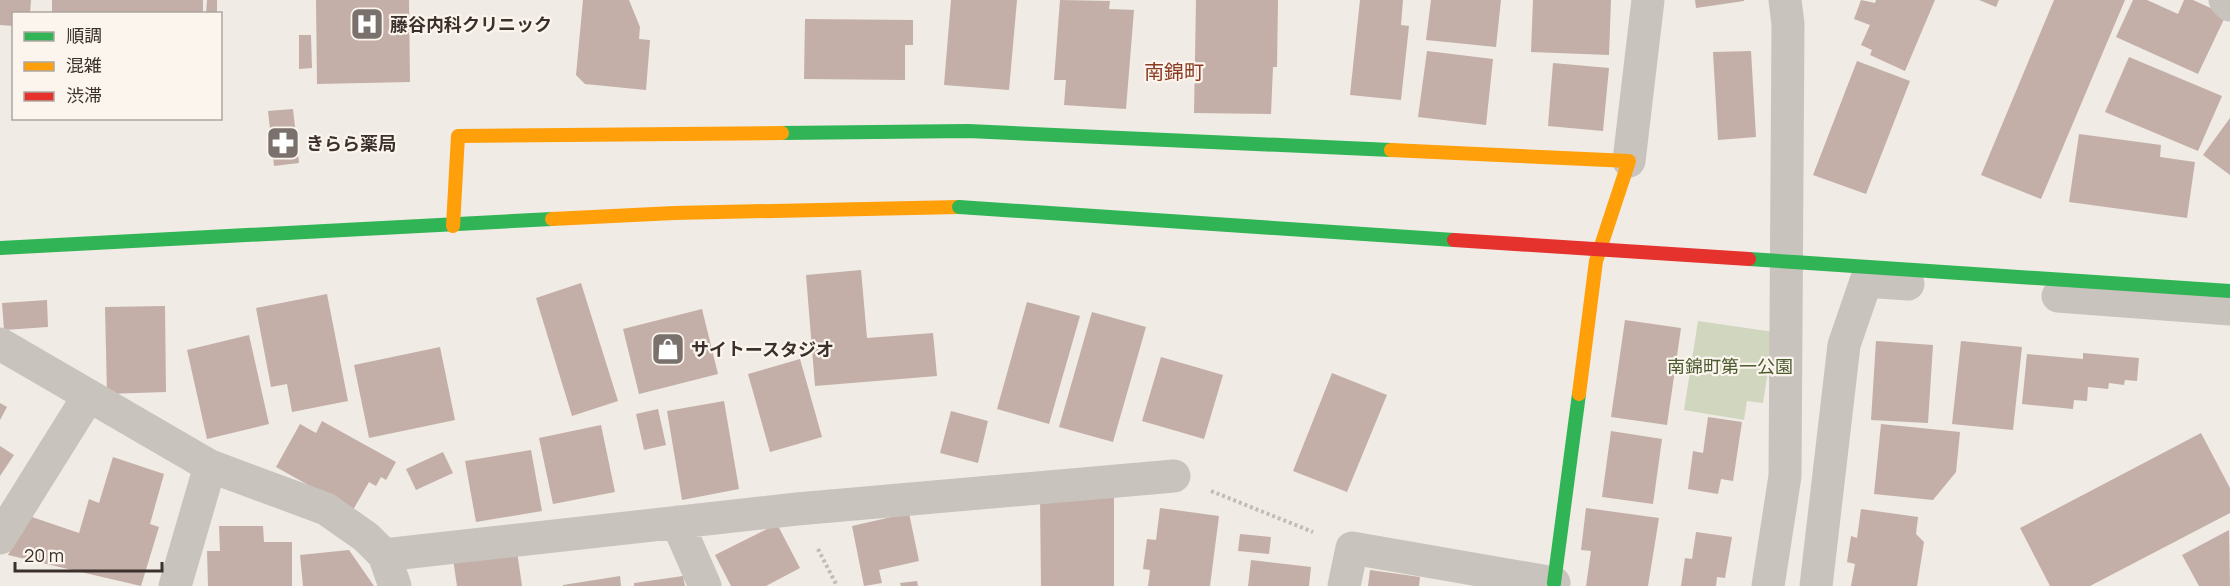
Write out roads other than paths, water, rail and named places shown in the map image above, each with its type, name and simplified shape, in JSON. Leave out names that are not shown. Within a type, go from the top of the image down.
[{"type":"street","points":[[1344,586],[1352,548],[1554,585],[1596,261],[1629,161],[1648,0]]},
{"type":"street","points":[[1768,586],[1785,476],[1788,24],[1785,0]]},
{"type":"street","points":[[2225,0],[2230,5]]},
{"type":"street","points":[[453,226],[458,136],[968,131],[1629,161]]},
{"type":"street","points":[[0,248],[674,213],[959,207],[2230,291]]},
{"type":"street","points":[[1596,261],[1785,270]]},
{"type":"street","points":[[1816,586],[1844,345],[1866,281],[2230,309]]},
{"type":"street","points":[[0,344],[210,466],[326,509],[366,537],[384,555],[395,586]]},
{"type":"street","points":[[0,538],[88,397]]},
{"type":"street","points":[[175,586],[210,466]]},
{"type":"street","points":[[384,555],[797,509],[1174,476]]},
{"type":"street","points":[[677,522],[705,586]]},
{"type":"place","name":"藤谷内科クリニック","points":[[367,24]]},
{"type":"place","name":"きらら薬局","points":[[283,143]]},
{"type":"place","name":"サイトースタジオ","points":[[668,349]]},
{"type":"district","name":"南錦町","points":[[1174,71]]},
{"type":"park label","name":"南錦町第一公園","points":[[1730,366]]}]
